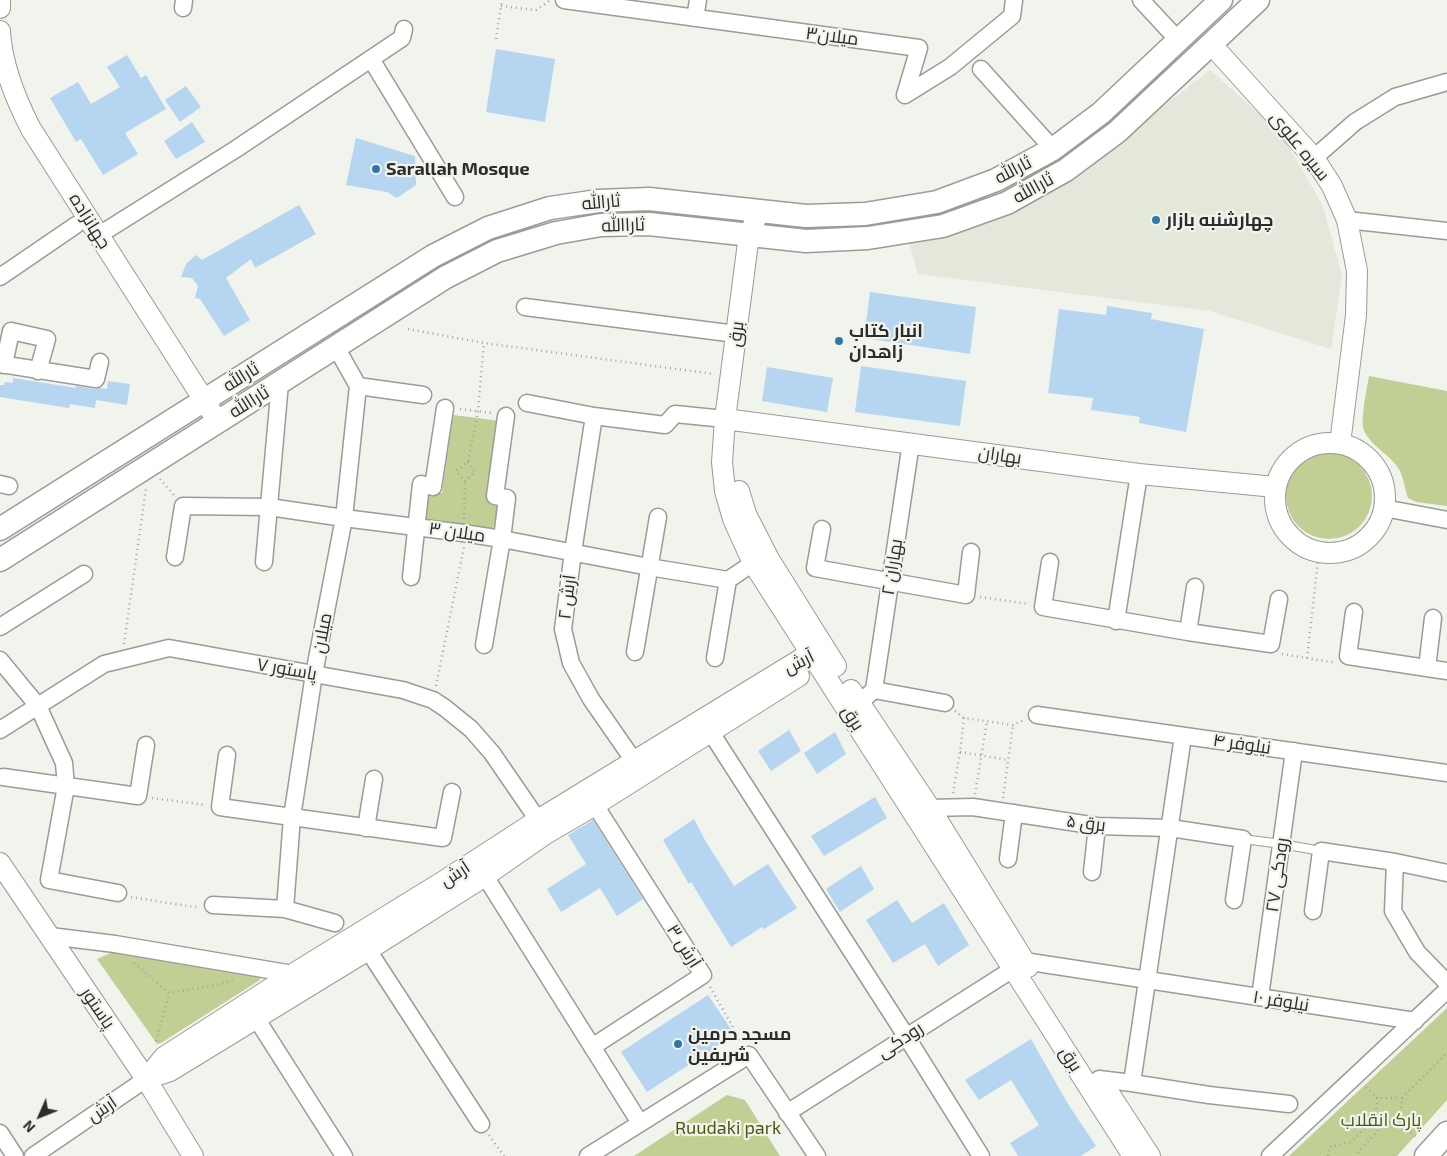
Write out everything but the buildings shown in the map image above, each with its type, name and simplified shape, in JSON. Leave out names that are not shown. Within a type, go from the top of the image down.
[{"type":"main road","name":"ثارالله","points":[[0,529],[433,256],[488,228],[550,208],[598,200],[650,199],[806,216],[865,214],[937,202],[996,180],[1053,148],[1101,113],[1221,0]]},
{"type":"main road","name":"ثاراالله","points":[[0,560],[446,277],[497,251],[556,233],[601,225],[649,224],[806,241],[868,238],[943,226],[1007,203],[1066,170],[1117,132],[1258,0]]},
{"type":"main road","points":[[1186,33],[1211,44]]},
{"type":"main road","points":[[1428,1153],[1447,1133]]},
{"type":"street","points":[[0,0],[0,8]]},
{"type":"street","points":[[564,0],[695,18],[698,0]]},
{"type":"street","name":"میلان۳","points":[[695,18],[919,48],[905,95],[950,67],[1012,16],[1014,0]]},
{"type":"street","points":[[1141,0],[1186,33]]},
{"type":"street","points":[[93,239],[236,150],[371,59],[402,38],[404,29]]},
{"type":"street","name":"جهانزاده","points":[[0,30],[7,72],[18,103],[31,129],[93,239],[212,426]]},
{"type":"street","name":"سیره علوی","points":[[1211,44],[1314,158],[1332,186],[1347,220],[1357,271],[1356,315],[1340,444]]},
{"type":"street","points":[[371,59],[455,197]]},
{"type":"street","points":[[981,69],[1053,148]]},
{"type":"street","points":[[1314,158],[1356,122],[1395,97],[1447,82]]},
{"type":"street","name":"جهانزاده","points":[[0,94],[19,136],[76,225],[93,239]]},
{"type":"street","points":[[755,235],[759,211]]},
{"type":"street","points":[[1347,220],[1447,231]]},
{"type":"street","points":[[0,277],[76,225]]},
{"type":"street","name":"برق","points":[[755,235],[730,376],[738,489],[746,514],[819,656],[867,696],[1019,965],[1132,1156]]},
{"type":"street","name":"برق","points":[[755,235],[732,419],[722,462],[725,491],[733,519],[753,563],[819,656],[1019,965],[1100,1079],[1150,1156]]},
{"type":"street","points":[[525,307],[736,334]]},
{"type":"street","points":[[38,371],[47,339],[11,331],[2,364],[38,371],[96,379],[100,362]]},
{"type":"street","points":[[336,347],[358,386],[422,395]]},
{"type":"street","points":[[264,562],[280,382]]},
{"type":"street","name":"میلان","points":[[285,909],[292,817],[314,674],[344,518],[358,386]]},
{"type":"street","points":[[527,403],[594,416],[665,425],[674,414],[732,419]]},
{"type":"street","points":[[411,577],[421,484],[433,487],[445,408]]},
{"type":"street","points":[[484,646],[507,498],[495,496],[506,416]]},
{"type":"street","name":"آرش ۲","points":[[594,416],[563,630],[571,663],[591,699],[638,767]]},
{"type":"street","name":"بهاران","points":[[732,419],[1139,474],[1275,487]]},
{"type":"street","name":"بهاران ۲","points":[[867,696],[890,580],[911,443]]},
{"type":"street","points":[[1322,443],[1340,444],[1356,449],[1370,460],[1380,474],[1384,491],[1384,508],[1378,525],[1368,538],[1353,548],[1336,553],[1319,552],[1303,546],[1289,536],[1280,522],[1275,505],[1275,487],[1281,471],[1292,458],[1306,448],[1322,443]]},
{"type":"street","points":[[1116,620],[1139,474]]},
{"type":"street","points":[[175,557],[183,506]]},
{"type":"street","name":"میلان ۳","points":[[183,506],[269,507],[465,533],[728,580]]},
{"type":"street","points":[[1384,508],[1447,520]]},
{"type":"street","points":[[635,652],[658,517]]},
{"type":"street","points":[[822,529],[815,568],[966,595],[971,552]]},
{"type":"street","points":[[1050,562],[1043,607],[1188,632],[1270,644],[1278,599]]},
{"type":"street","points":[[715,658],[728,580],[753,563]]},
{"type":"street","points":[[0,627],[84,574]]},
{"type":"street","points":[[1188,632],[1195,587]]},
{"type":"street","points":[[1354,612],[1348,656],[1447,671]]},
{"type":"street","points":[[1427,668],[1433,618]]},
{"type":"street","name":"پاستور ۷","points":[[0,730],[104,664],[169,648],[403,690],[433,700],[471,729],[492,753],[543,826]]},
{"type":"street","name":"آرش","points":[[33,1156],[146,1079],[170,1071],[485,876],[543,826],[594,804],[638,767],[710,731],[819,656]]},
{"type":"street","name":"آرش","points":[[146,1079],[164,1057],[293,974],[447,879],[543,826],[819,656]]},
{"type":"street","points":[[0,660],[38,706],[64,763],[66,786],[49,880],[118,893]]},
{"type":"street","points":[[867,696],[945,703]]},
{"type":"street","name":"نیلوفر ۴","points":[[1036,715],[1447,773]]},
{"type":"street","points":[[710,731],[981,1156]]},
{"type":"street","points":[[1132,1083],[1183,736]]},
{"type":"street","points":[[3,777],[138,796],[146,744]]},
{"type":"street","name":"رودکی ۲۷","points":[[1260,997],[1294,752]]},
{"type":"street","points":[[227,755],[220,807],[442,838],[452,792]]},
{"type":"street","points":[[366,828],[374,779]]},
{"type":"street","name":"آرش ۳","points":[[592,1047],[703,976],[594,804]]},
{"type":"street","name":"برق ۵","points":[[930,808],[973,808],[1097,826],[1170,828],[1243,839]]},
{"type":"street","points":[[1008,812],[1008,859]]},
{"type":"street","points":[[1092,872],[1097,826]]},
{"type":"street","points":[[1234,900],[1243,839]]},
{"type":"street","points":[[1312,911],[1320,851],[1395,862],[1447,873]]},
{"type":"street","points":[[1395,862],[1393,911],[1417,952],[1447,983]]},
{"type":"street","name":"پاستور","points":[[0,863],[146,1079],[193,1156]]},
{"type":"street","points":[[485,876],[640,1123]]},
{"type":"street","points":[[213,905],[285,909],[335,923]]},
{"type":"street","points":[[50,936],[293,974]]},
{"type":"street","points":[[368,950],[481,1124]]},
{"type":"street","name":"نیلوفر ۱۰","points":[[1019,965],[1147,980],[1414,1021]]},
{"type":"street","name":"رودکی","points":[[787,1113],[1019,965]]},
{"type":"street","points":[[1270,1156],[1447,990]]},
{"type":"street","points":[[256,1018],[344,1156]]},
{"type":"street","points":[[588,1156],[749,1055],[818,1156]]},
{"type":"street","points":[[1100,1079],[1209,1095],[1289,1104]]},
{"type":"street","points":[[0,1133],[15,1156]]},
{"type":"lane","points":[[1243,839],[1320,851]]},
{"type":"path","points":[[496,39],[502,0]]},
{"type":"path","points":[[501,6],[536,10],[550,0]]},
{"type":"path","points":[[408,329],[484,343],[730,376]]},
{"type":"path","points":[[466,481],[456,472],[468,462],[478,411],[484,343]]},
{"type":"path","points":[[445,408],[506,416]]},
{"type":"path","points":[[433,700],[465,533],[466,481],[475,472],[468,462]]},
{"type":"path","points":[[149,466],[183,506]]},
{"type":"path","points":[[121,660],[149,466]]},
{"type":"path","points":[[1307,658],[1319,552]]},
{"type":"path","points":[[966,595],[1043,607]]},
{"type":"path","points":[[1270,644],[1279,654],[1338,664],[1348,656]]},
{"type":"path","points":[[945,703],[964,718],[1012,725],[1036,715]]},
{"type":"path","points":[[950,807],[964,718]]},
{"type":"path","points":[[973,808],[988,721]]},
{"type":"path","points":[[1008,812],[1008,760],[1012,725]]},
{"type":"path","points":[[960,752],[1008,760]]},
{"type":"path","points":[[138,796],[220,807]]},
{"type":"path","points":[[118,893],[134,898],[194,907],[213,905]]},
{"type":"path","points":[[134,963],[169,993]]},
{"type":"path","points":[[703,976],[749,1055]]},
{"type":"path","points":[[169,993],[234,980]]},
{"type":"path","points":[[156,1041],[169,993]]},
{"type":"path","points":[[1428,1153],[1400,1122],[1402,1098],[1447,1052]]},
{"type":"path","points":[[1328,1156],[1329,1146],[1351,1142],[1376,1117],[1377,1098],[1402,1098]]},
{"type":"path","points":[[1357,1156],[1358,1152],[1386,1122],[1400,1122]]},
{"type":"path","points":[[481,1124],[504,1156]]},
{"type":"shaded area","name":"چهارشنبه بازار","points":[[1210,70],[1280,132],[1323,206],[1342,276],[1331,349],[1210,311],[918,274],[909,242],[952,235],[1059,187]]},
{"type":"green space","points":[[1369,376],[1447,391],[1447,506],[1416,502],[1408,498],[1399,469],[1368,438],[1363,427],[1363,417]]},
{"type":"green space","points":[[453,415],[501,421],[487,501],[498,504],[493,531],[423,520],[426,492],[442,493]]},
{"type":"green space","points":[[1329,453],[1353,460],[1365,472],[1372,496],[1365,520],[1353,532],[1329,539],[1305,532],[1293,520],[1286,496],[1293,472],[1305,460]]},
{"type":"green space","points":[[122,948],[261,973],[260,980],[157,1044],[97,959]]},
{"type":"green space","name":"پارک انقلاب","points":[[1447,1008],[1447,1100],[1397,1156],[1289,1156]]},
{"type":"green space","name":"Ruudaki park","points":[[727,1095],[745,1100],[780,1156],[634,1156]]},
{"type":"place","name":"Sarallah Mosque","points":[[376,169]]},
{"type":"place","name":"چهارشنبه بازار","points":[[1156,220]]},
{"type":"place","name":"انبار کتاب زاهدان","points":[[839,341]]},
{"type":"place","name":"مسجد حرمین شریفین","points":[[678,1044]]}]
